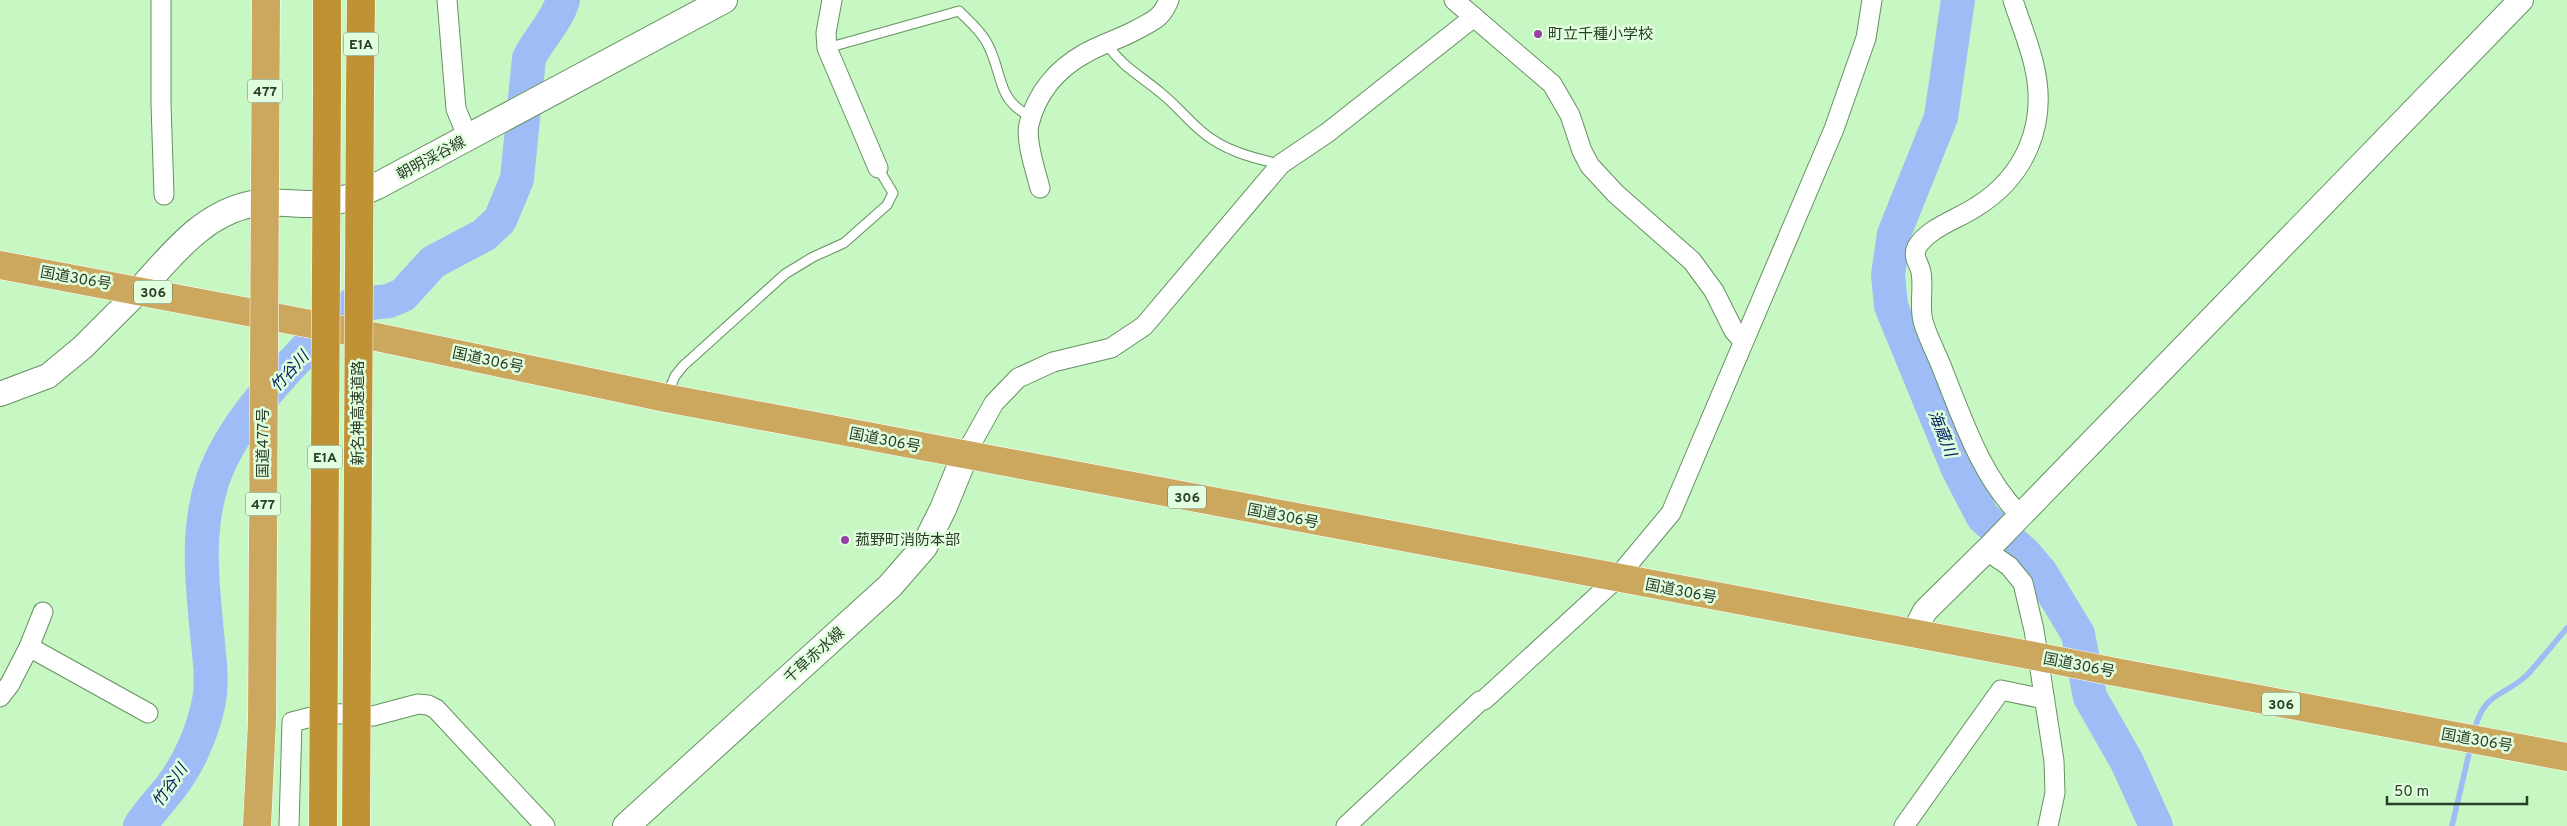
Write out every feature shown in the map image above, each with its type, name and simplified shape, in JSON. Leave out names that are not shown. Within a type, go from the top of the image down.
[{"type":"highway","name":"国道477号","points":[[257,826],[262,721],[266,0]]},
{"type":"highway","name":"E1A","points":[[323,826],[327,0]]},
{"type":"highway","name":"新名神高速道路","points":[[356,826],[361,0]]},
{"type":"highway","name":"国道306号","points":[[0,265],[140,290],[348,331],[666,398],[1616,579],[2567,757]]},
{"type":"main road","name":"朝明渓谷線","points":[[140,290],[188,236],[223,215],[257,203],[313,204],[342,201],[377,186],[506,119],[724,0]]},
{"type":"main road","name":"千草赤水線","points":[[626,826],[890,586],[924,547],[943,509],[965,455]]},
{"type":"street","points":[[161,0],[161,104],[164,195]]},
{"type":"street","points":[[447,0],[456,110],[468,138]]},
{"type":"street","points":[[832,0],[826,33],[827,48],[878,168]]},
{"type":"street","points":[[1040,188],[1032,159],[1029,126],[1043,93],[1058,72],[1086,52],[1107,44],[1163,15],[1169,0]]},
{"type":"street","points":[[1454,0],[1552,84],[1567,108],[1582,151],[1590,166],[1616,194],[1692,261],[1714,292],[1734,331],[1743,341]]},
{"type":"street","points":[[1359,822],[1409,769],[1480,700],[1484,700],[1616,579],[1671,513],[1834,129],[1866,38],[1872,0]]},
{"type":"street","points":[[2013,0],[2034,64],[2039,94],[2037,110],[2024,160],[2010,180],[1990,198],[1925,238],[1916,250],[1914,258],[1921,272],[1923,320],[1953,395],[1994,484],[2018,518]]},
{"type":"street","points":[[1913,634],[1926,611],[1989,549],[2521,0]]},
{"type":"street","points":[[965,455],[994,403],[1018,378],[1053,362],[1111,348],[1144,326],[1281,164],[1327,133],[1474,17]]},
{"type":"street","points":[[1,394],[48,376],[83,348],[140,290]]},
{"type":"street","points":[[1989,549],[2009,566],[2023,583],[2034,630],[2054,777],[2055,793],[2048,826]]},
{"type":"street","points":[[0,697],[10,684],[29,647],[43,612]]},
{"type":"street","points":[[29,647],[148,713]]},
{"type":"street","points":[[1904,826],[2001,690],[2044,699]]},
{"type":"street","points":[[288,826],[292,722],[327,713],[373,716],[418,704],[428,705],[436,709],[546,826]]},
{"type":"lane","points":[[827,48],[959,11],[987,42],[1002,88],[1009,102],[1021,112],[1032,117]]},
{"type":"lane","points":[[1107,44],[1118,60],[1162,93],[1201,132],[1221,146],[1257,159],[1281,164]]},
{"type":"lane","points":[[666,398],[675,376],[683,366],[785,274],[813,257],[844,243],[887,205],[894,193],[878,168]]},
{"type":"waterway","name":"竹谷川","points":[[140,826],[177,779],[189,758],[203,724],[209,701],[211,676],[203,594],[202,536],[208,498],[213,479],[223,456],[236,433],[267,391],[339,314],[352,305],[389,301],[403,295],[433,262],[484,235],[500,220],[517,179],[529,58],[557,15],[563,0]]},
{"type":"waterway","name":"海蔵川","points":[[1958,0],[1941,117],[1894,234],[1888,275],[1891,306],[1958,469],[1983,517],[2025,554],[2041,573],[2078,634],[2090,697],[2127,762],[2156,826]]},
{"type":"waterway","points":[[2474,732],[2478,719],[2488,702],[2527,675],[2567,628]]},
{"type":"waterway","points":[[2452,826],[2471,745]]},
{"type":"place","name":"町立千種小学校","points":[[1538,34]]},
{"type":"place","name":"菰野町消防本部","points":[[845,540]]}]
